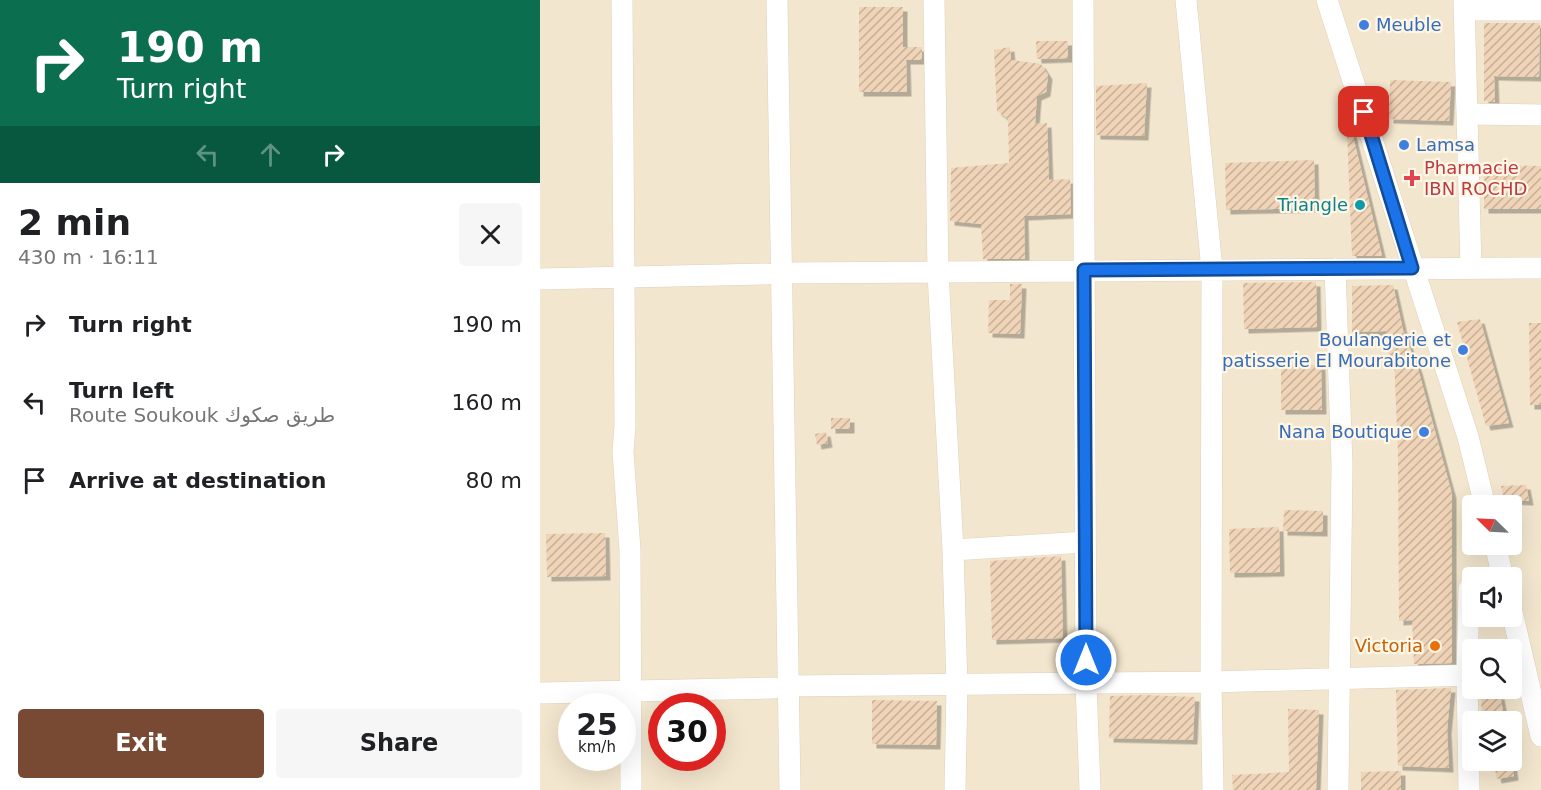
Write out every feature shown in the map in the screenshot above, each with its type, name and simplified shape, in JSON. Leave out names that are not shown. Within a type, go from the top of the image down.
[{"type":"street","points":[[622,0],[626,425],[623,452],[630,550],[631,790]]},
{"type":"street","points":[[763,0],[774,273],[781,687],[776,790]]},
{"type":"street","points":[[774,273],[777,0]]},
{"type":"street","points":[[934,0],[938,273],[953,550],[957,686],[955,790]]},
{"type":"street","points":[[1083,0],[1086,684],[1090,790]]},
{"type":"street","points":[[1186,0],[1212,270],[1213,790]]},
{"type":"street","points":[[1327,0],[1468,437],[1482,495]]},
{"type":"street","points":[[1471,268],[1465,5],[1541,10]]},
{"type":"street","points":[[1468,114],[1541,115]]},
{"type":"street","points":[[540,279],[774,273],[1541,268]]},
{"type":"street","points":[[1335,269],[1342,465],[1337,680],[1338,790]]},
{"type":"street","points":[[953,550],[1085,542]]},
{"type":"street","points":[[1516,627],[1541,736]]},
{"type":"street","points":[[540,693],[781,687],[1337,680],[1462,675]]},
{"type":"street","points":[[781,687],[790,790]]},
{"type":"street","points":[[1469,790],[1470,699]]},
{"type":"shaded area","points":[[540,0],[1541,0],[1541,790],[540,790]]},
{"type":"building","points":[[859,7],[903,7],[903,47],[922,47],[922,60],[906,60],[907,92],[859,92]]},
{"type":"building","points":[[1484,23],[1540,23],[1539,77],[1494,76],[1495,102],[1484,101]]},
{"type":"building","points":[[1036,41],[1068,41],[1068,58],[1037,59]]},
{"type":"building","points":[[1010,47],[1011,60],[1041,64],[1048,75],[1046,92],[1037,96],[1035,124],[1047,123],[1049,180],[1070,179],[1071,214],[1024,216],[1025,259],[983,259],[981,224],[950,221],[951,168],[1009,163],[1008,119],[997,111],[994,50]]},
{"type":"building","points":[[1390,80],[1451,82],[1449,121],[1389,119]]},
{"type":"building","points":[[1147,83],[1144,136],[1096,135],[1096,86]]},
{"type":"building","name":"Triangle","points":[[1352,132],[1382,256],[1352,256],[1347,133]]},
{"type":"building","points":[[1314,160],[1315,208],[1226,210],[1225,163]]},
{"type":"building","points":[[1484,165],[1541,166],[1541,209],[1484,209]]},
{"type":"building","points":[[1316,282],[1317,327],[1244,329],[1243,283]]},
{"type":"building","points":[[1010,284],[1022,284],[1020,334],[988,333],[989,300],[1010,300]]},
{"type":"building","points":[[1393,285],[1403,330],[1418,369],[1452,494],[1452,663],[1414,664],[1412,620],[1399,621],[1398,455],[1394,357],[1389,358],[1386,331],[1352,332],[1352,286]]},
{"type":"building","points":[[1480,319],[1509,423],[1486,426],[1457,322]]},
{"type":"building","points":[[1529,323],[1541,323],[1541,405],[1530,405]]},
{"type":"building","points":[[1321,365],[1322,410],[1281,410],[1281,366]]},
{"type":"building","points":[[831,418],[850,418],[850,429],[831,429]]},
{"type":"building","points":[[826,432],[828,443],[817,445],[815,434]]},
{"type":"building","points":[[1526,485],[1529,501],[1522,501],[1522,495],[1503,495],[1501,486]]},
{"type":"building","points":[[1284,510],[1323,511],[1323,532],[1283,531]]},
{"type":"building","points":[[1279,527],[1280,572],[1230,573],[1229,529]]},
{"type":"building","points":[[605,533],[606,576],[547,577],[546,534]]},
{"type":"building","points":[[1061,556],[1063,638],[992,640],[990,561]]},
{"type":"building","points":[[1451,688],[1447,730],[1449,768],[1398,766],[1396,690]]},
{"type":"building","points":[[1110,696],[1195,697],[1193,740],[1109,738]]},
{"type":"building","points":[[1481,699],[1501,699],[1503,711],[1482,711]]},
{"type":"building","points":[[872,700],[937,701],[936,745],[872,744]]},
{"type":"building","points":[[1288,709],[1319,710],[1316,790],[1233,790],[1232,775],[1289,772]]},
{"type":"building","points":[[1401,771],[1401,790],[1361,790],[1361,772]]},
{"type":"building","points":[[1495,771],[1513,771],[1514,776],[1497,779]]},
{"type":"place","name":"Meuble","points":[[1364,25]]},
{"type":"place","name":"Lamsa","points":[[1404,145]]},
{"type":"place","name":"Pharmacie IBN ROCHD","points":[[1412,178]]},
{"type":"place","name":"Triangle","points":[[1360,205]]},
{"type":"place","name":"Boulangerie et patisserie El Mourabitone","points":[[1463,350]]},
{"type":"place","name":"Nana Boutique","points":[[1424,432]]},
{"type":"place","name":"Victoria","points":[[1435,646]]},
{"type":"route","points":[[1086,660],[1084,270],[1412,268],[1364,112]]}]
